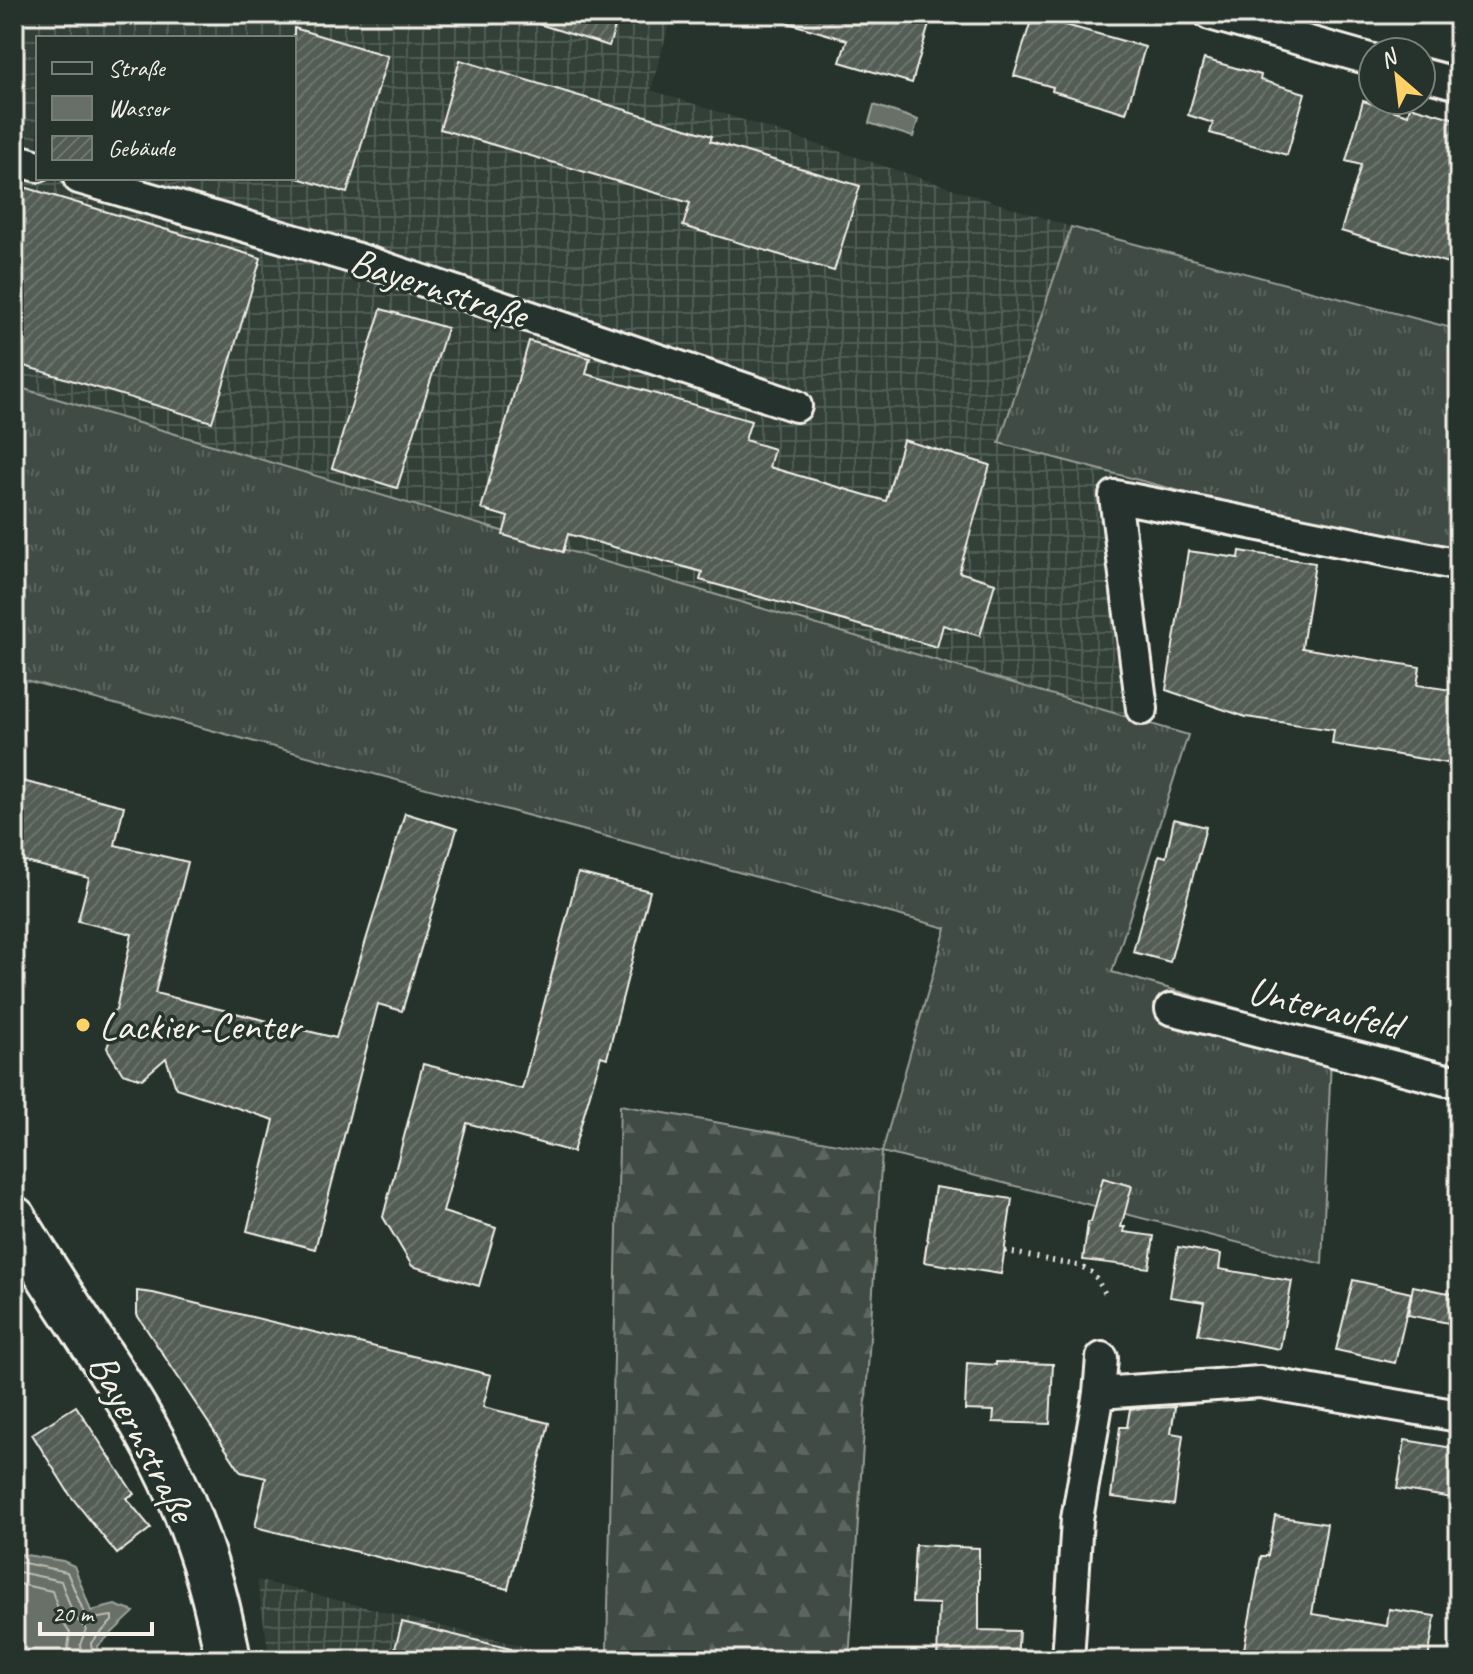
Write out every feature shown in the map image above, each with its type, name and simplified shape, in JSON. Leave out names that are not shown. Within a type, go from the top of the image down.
[{"type":"street","points":[[1210,14],[1357,55]]},
{"type":"street","points":[[1437,78],[1459,84]]},
{"type":"street","points":[[14,159],[36,165]]},
{"type":"street","name":"Bayernstraße","points":[[86,180],[358,259],[796,406]]},
{"type":"street","points":[[1142,709],[1115,496],[1459,565]]},
{"type":"street","name":"Unteraufeld","points":[[1171,1009],[1446,1080],[1459,1080]]},
{"type":"street","name":"Bayernstraße","points":[[16,1226],[122,1390],[164,1464],[198,1539],[218,1602],[228,1660]]},
{"type":"street","points":[[1068,1660],[1077,1519],[1099,1393],[1102,1358]]},
{"type":"street","points":[[1099,1393],[1260,1382],[1459,1416]]},
{"type":"path","points":[[1005,1251],[1080,1266],[1093,1273],[1105,1293]]},
{"type":"shaded area","points":[[14,14],[672,14],[651,90],[1071,227],[1000,442],[1118,475],[1152,724],[14,386]]},
{"type":"shaded area","points":[[257,1580],[578,1660],[270,1660]]},
{"type":"green space","points":[[1071,227],[1459,330],[1459,554],[1342,534],[999,443]]},
{"type":"green space","points":[[14,386],[1188,735],[1112,972],[1332,1036],[1322,1264],[882,1152],[946,928],[14,677]]},
{"type":"green space","points":[[620,1105],[882,1152],[849,1660],[650,1660],[607,1650]]},
{"type":"water","points":[[874,105],[918,120],[913,137],[869,123]]},
{"type":"water","points":[[14,1553],[63,1561],[74,1566],[91,1611],[115,1605],[134,1612],[98,1646],[101,1660],[14,1660]]},
{"type":"building","points":[[530,14],[619,14],[609,46],[529,21]]},
{"type":"building","points":[[786,14],[932,14],[912,83],[840,62],[847,40],[785,22]]},
{"type":"building","points":[[1033,14],[1065,14],[1062,24],[1145,47],[1126,113],[1014,76]]},
{"type":"building","points":[[294,28],[388,56],[347,193],[296,178]]},
{"type":"building","points":[[1204,59],[1261,75],[1260,80],[1305,93],[1287,155],[1210,133],[1213,123],[1188,115]]},
{"type":"building","points":[[460,60],[712,136],[710,141],[860,186],[834,271],[683,226],[690,203],[440,129]]},
{"type":"building","points":[[1437,114],[1459,120],[1459,227],[1448,263],[1341,231],[1361,165],[1346,161],[1359,116]]},
{"type":"building","points":[[14,184],[261,258],[212,422],[14,363]]},
{"type":"building","points":[[381,309],[447,328],[397,488],[332,468]]},
{"type":"building","points":[[529,341],[590,358],[586,374],[751,421],[745,440],[774,449],[769,467],[886,501],[903,440],[990,465],[959,572],[995,583],[980,636],[943,625],[937,647],[700,580],[702,572],[568,534],[563,552],[503,535],[508,517],[481,509]]},
{"type":"building","points":[[1188,551],[1239,558],[1240,551],[1315,563],[1302,648],[1420,667],[1417,685],[1459,691],[1459,765],[1332,744],[1334,730],[1246,717],[1166,690]]},
{"type":"building","points":[[14,779],[124,806],[115,845],[188,862],[155,993],[336,1038],[405,813],[457,829],[402,1011],[378,1004],[315,1249],[247,1231],[274,1120],[176,1088],[166,1058],[142,1079],[122,1073],[107,1048],[109,1042],[104,1030],[108,1014],[116,1010],[132,934],[78,921],[89,878],[14,859]]},
{"type":"building","points":[[1174,819],[1206,827],[1170,962],[1133,952],[1159,855],[1166,857]]},
{"type":"building","points":[[578,873],[650,891],[607,1058],[601,1056],[573,1152],[467,1123],[443,1212],[496,1228],[479,1286],[412,1266],[383,1217],[423,1064],[522,1089]]},
{"type":"building","points":[[1103,1178],[1132,1186],[1121,1227],[1125,1227],[1124,1232],[1154,1236],[1149,1268],[1083,1260],[1088,1222],[1091,1222]]},
{"type":"building","points":[[935,1187],[1012,1199],[1001,1274],[924,1262]]},
{"type":"building","points":[[1178,1247],[1221,1254],[1219,1269],[1292,1281],[1280,1349],[1198,1334],[1204,1302],[1170,1297]]},
{"type":"building","points":[[1353,1280],[1411,1293],[1395,1363],[1336,1350]]},
{"type":"building","points":[[1413,1286],[1459,1295],[1454,1324],[1408,1315]]},
{"type":"building","points":[[137,1291],[491,1375],[483,1407],[549,1423],[508,1589],[255,1527],[266,1478],[241,1472],[137,1315]]},
{"type":"building","points":[[996,1362],[1053,1364],[1050,1424],[993,1422],[994,1411],[965,1410],[967,1363],[996,1365]]},
{"type":"building","points":[[76,1406],[134,1494],[126,1498],[151,1528],[117,1554],[70,1495],[32,1434]]},
{"type":"building","points":[[1175,1407],[1171,1433],[1183,1435],[1174,1505],[1111,1497],[1120,1427],[1127,1427],[1130,1409]]},
{"type":"building","points":[[1405,1440],[1459,1449],[1459,1499],[1397,1489]]},
{"type":"building","points":[[1275,1516],[1327,1524],[1312,1614],[1387,1626],[1389,1609],[1435,1616],[1428,1660],[1242,1660],[1261,1556],[1268,1556]]},
{"type":"building","points":[[915,1545],[979,1548],[979,1630],[1019,1631],[1017,1660],[937,1660],[939,1604],[912,1603]]},
{"type":"building","points":[[402,1622],[511,1649],[509,1660],[392,1660]]},
{"type":"place","name":"Lackier-Center","points":[[83,1025]]}]
